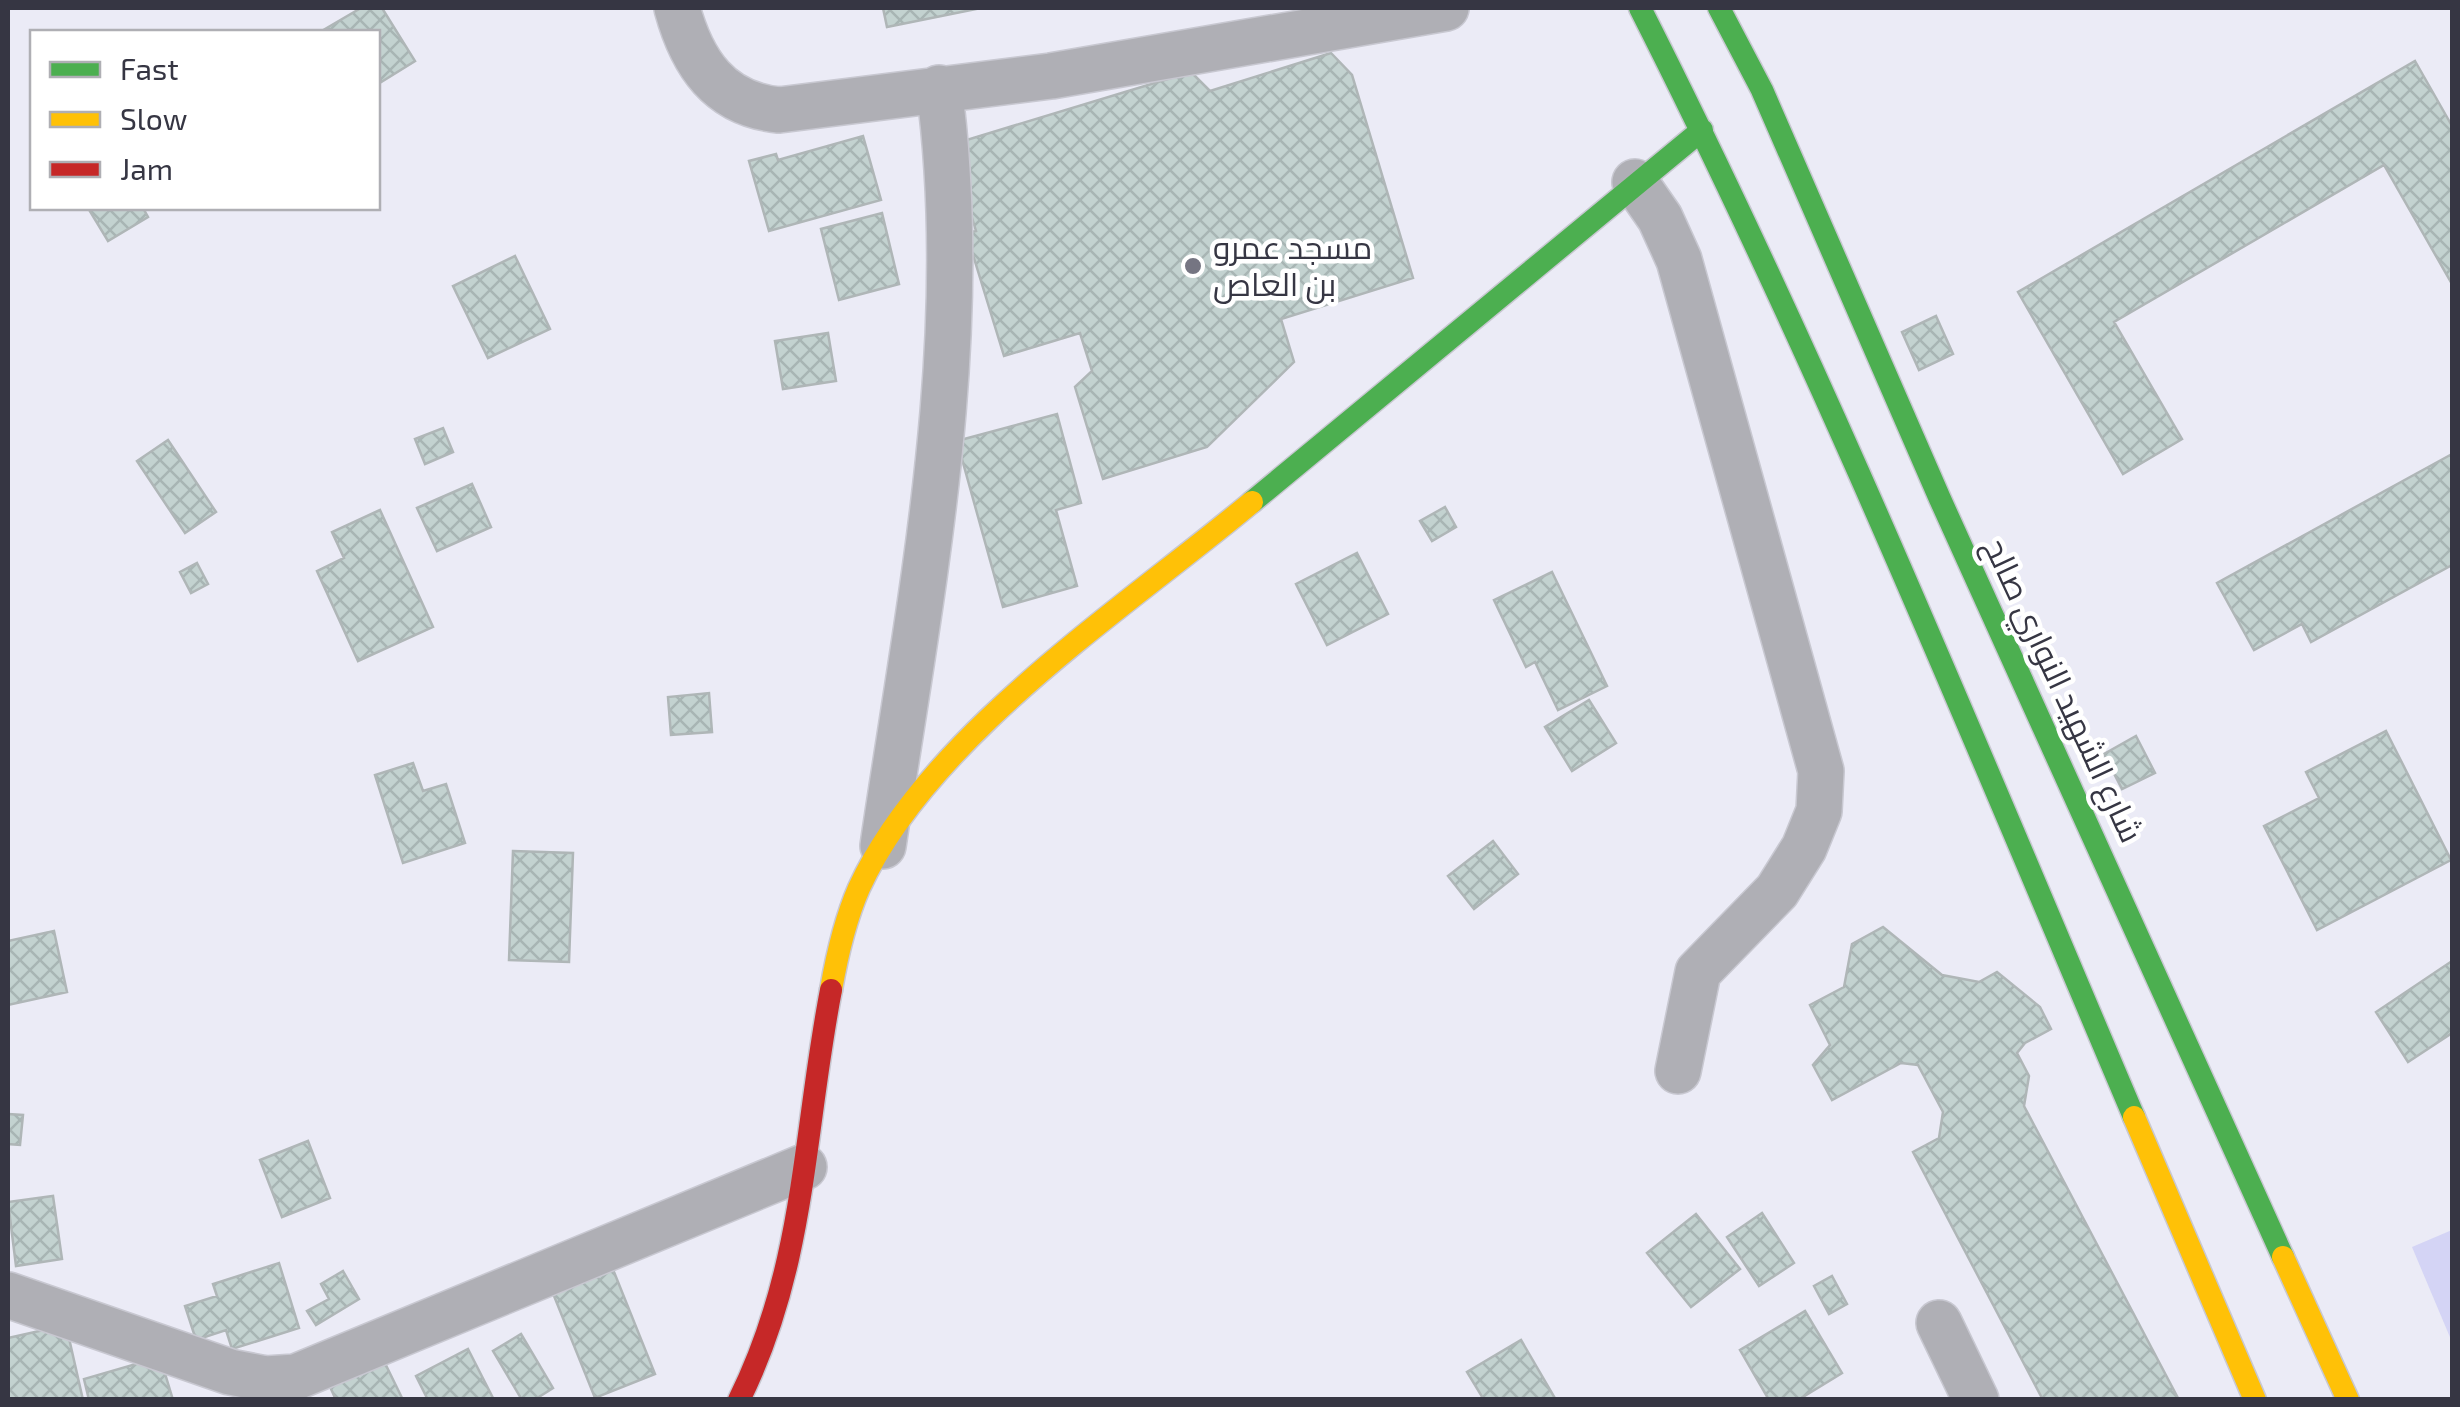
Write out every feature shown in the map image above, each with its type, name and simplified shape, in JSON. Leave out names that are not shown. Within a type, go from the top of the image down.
[{"type":"street","points":[[677,8],[688,44],[706,73],[726,94],[752,107],[806,107],[1051,76],[1446,8]]},
{"type":"street","points":[[1640,8],[1702,130],[2029,843],[2255,1400]]},
{"type":"street","name":"شارع الشهيد النواري صالح","points":[[1719,8],[1762,90],[2078,819],[2348,1400]]},
{"type":"street","points":[[882,849],[947,380],[951,251],[947,148],[939,88]]},
{"type":"street","points":[[739,1400],[759,1365],[783,1301],[824,1013],[846,919],[882,849],[942,773],[1014,702],[1702,130]]},
{"type":"street","points":[[1635,182],[1660,218],[1679,260],[1822,771],[1819,811],[1804,848],[1777,891],[1698,972],[1678,1071]]},
{"type":"street","points":[[8,1296],[230,1372],[266,1379],[296,1377],[804,1167]]},
{"type":"street","points":[[1939,1323],[1976,1400]]},
{"type":"shaded area","points":[[2452,1230],[2452,1342],[2412,1247]]},
{"type":"building","points":[[361,8],[382,8],[415,61],[380,83],[380,30],[323,30]]},
{"type":"building","points":[[883,8],[981,8],[887,27]]},
{"type":"building","name":"مسجد عمرو بن العاص","points":[[1331,53],[1352,75],[1413,278],[1281,319],[1294,362],[1207,447],[1103,479],[1075,387],[1092,371],[1080,333],[1004,356],[973,255],[962,234],[976,231],[950,145],[1191,72],[1210,91]]},
{"type":"building","points":[[2415,61],[2452,126],[2452,284],[2384,165],[2114,322],[2182,439],[2123,474],[2018,292]]},
{"type":"building","points":[[863,136],[881,200],[769,231],[749,161],[776,154],[778,160]]},
{"type":"building","points":[[89,210],[144,210],[148,217],[108,241]]},
{"type":"building","points":[[882,213],[899,284],[839,300],[821,229]]},
{"type":"building","points":[[515,256],[550,329],[488,358],[453,286]]},
{"type":"building","points":[[1936,316],[1953,354],[1919,370],[1902,332]]},
{"type":"building","points":[[828,333],[836,381],[783,389],[775,341]]},
{"type":"building","points":[[1057,414],[1081,503],[1056,510],[1077,586],[1003,607],[957,441]]},
{"type":"building","points":[[443,428],[453,452],[425,464],[415,439]]},
{"type":"building","points":[[168,440],[216,512],[185,533],[137,461]]},
{"type":"building","points":[[2452,454],[2452,565],[2311,642],[2302,624],[2254,650],[2217,583]]},
{"type":"building","points":[[472,484],[491,527],[437,551],[417,508]]},
{"type":"building","points":[[1445,507],[1456,527],[1432,541],[1420,521]]},
{"type":"building","points":[[380,510],[433,627],[358,661],[317,571],[344,558],[332,532]]},
{"type":"building","points":[[1357,553],[1388,614],[1327,645],[1296,584]]},
{"type":"building","points":[[197,563],[208,584],[191,593],[180,572]]},
{"type":"building","points":[[1552,572],[1607,686],[1558,710],[1535,662],[1526,667],[1494,600]]},
{"type":"building","points":[[709,693],[712,732],[671,735],[668,697]]},
{"type":"building","points":[[1589,700],[1616,743],[1572,771],[1545,727]]},
{"type":"building","points":[[2386,731],[2451,860],[2317,930],[2264,826],[2319,798],[2306,772]]},
{"type":"building","points":[[2136,736],[2155,773],[2122,789],[2104,754]]},
{"type":"building","points":[[413,763],[423,791],[446,784],[465,843],[403,863],[375,775]]},
{"type":"building","points":[[1493,841],[1518,874],[1474,909],[1448,876]]},
{"type":"building","points":[[513,851],[573,853],[569,962],[509,960]]},
{"type":"building","points":[[1883,927],[1942,975],[1979,982],[1997,972],[2040,1007],[2051,1029],[2025,1043],[2017,1053],[2029,1076],[2024,1106],[2179,1400],[2043,1400],[1913,1152],[1939,1138],[1943,1112],[1918,1065],[1901,1063],[1832,1100],[1813,1065],[1830,1045],[1810,1005],[1844,987],[1852,944]]},
{"type":"building","points":[[54,931],[67,992],[8,1005],[8,941]]},
{"type":"building","points":[[2452,961],[2452,1033],[2408,1062],[2376,1012]]},
{"type":"building","points":[[8,1114],[23,1115],[20,1145],[8,1144]]},
{"type":"building","points":[[308,1141],[330,1198],[282,1217],[260,1160]]},
{"type":"building","points":[[53,1196],[62,1259],[16,1266],[8,1202]]},
{"type":"building","points":[[1762,1213],[1794,1263],[1759,1286],[1727,1237]]},
{"type":"building","points":[[1696,1214],[1740,1269],[1691,1307],[1647,1253]]},
{"type":"building","points":[[608,1257],[655,1374],[595,1398],[548,1281]]},
{"type":"building","points":[[279,1263],[299,1328],[232,1349],[226,1330],[196,1340],[185,1306],[217,1296],[213,1284]]},
{"type":"building","points":[[343,1271],[359,1299],[316,1325],[307,1311],[329,1299],[321,1284]]},
{"type":"building","points":[[1832,1276],[1847,1304],[1829,1314],[1814,1286]]},
{"type":"building","points":[[1805,1311],[1842,1373],[1798,1400],[1769,1400],[1740,1350]]},
{"type":"building","points":[[66,1325],[83,1400],[8,1400],[8,1338]]},
{"type":"building","points":[[521,1334],[553,1388],[534,1400],[522,1400],[493,1351]]},
{"type":"building","points":[[1521,1340],[1556,1400],[1484,1400],[1467,1372]]},
{"type":"building","points":[[468,1349],[494,1400],[428,1400],[416,1376]]},
{"type":"building","points":[[380,1353],[403,1400],[336,1400],[327,1380]]},
{"type":"building","points":[[160,1357],[173,1400],[89,1400],[84,1379]]},
{"type":"traffic: fast","points":[[1640,8],[1835,419],[2134,1117]]},
{"type":"traffic: fast","points":[[1719,8],[1762,90],[1940,499],[2283,1257]]},
{"type":"traffic: fast","points":[[1252,502],[1702,130]]},
{"type":"traffic: slow","points":[[831,990],[842,938],[859,888],[891,832],[932,778],[1034,677],[1252,502]]},
{"type":"traffic: slow","points":[[2134,1117],[2255,1400]]},
{"type":"traffic: slow","points":[[2283,1257],[2348,1400]]},
{"type":"traffic: jam","points":[[739,1400],[761,1350],[790,1249],[831,990]]},
{"type":"place","name":"مسجد عمرو بن العاص","points":[[1193,266]]}]
